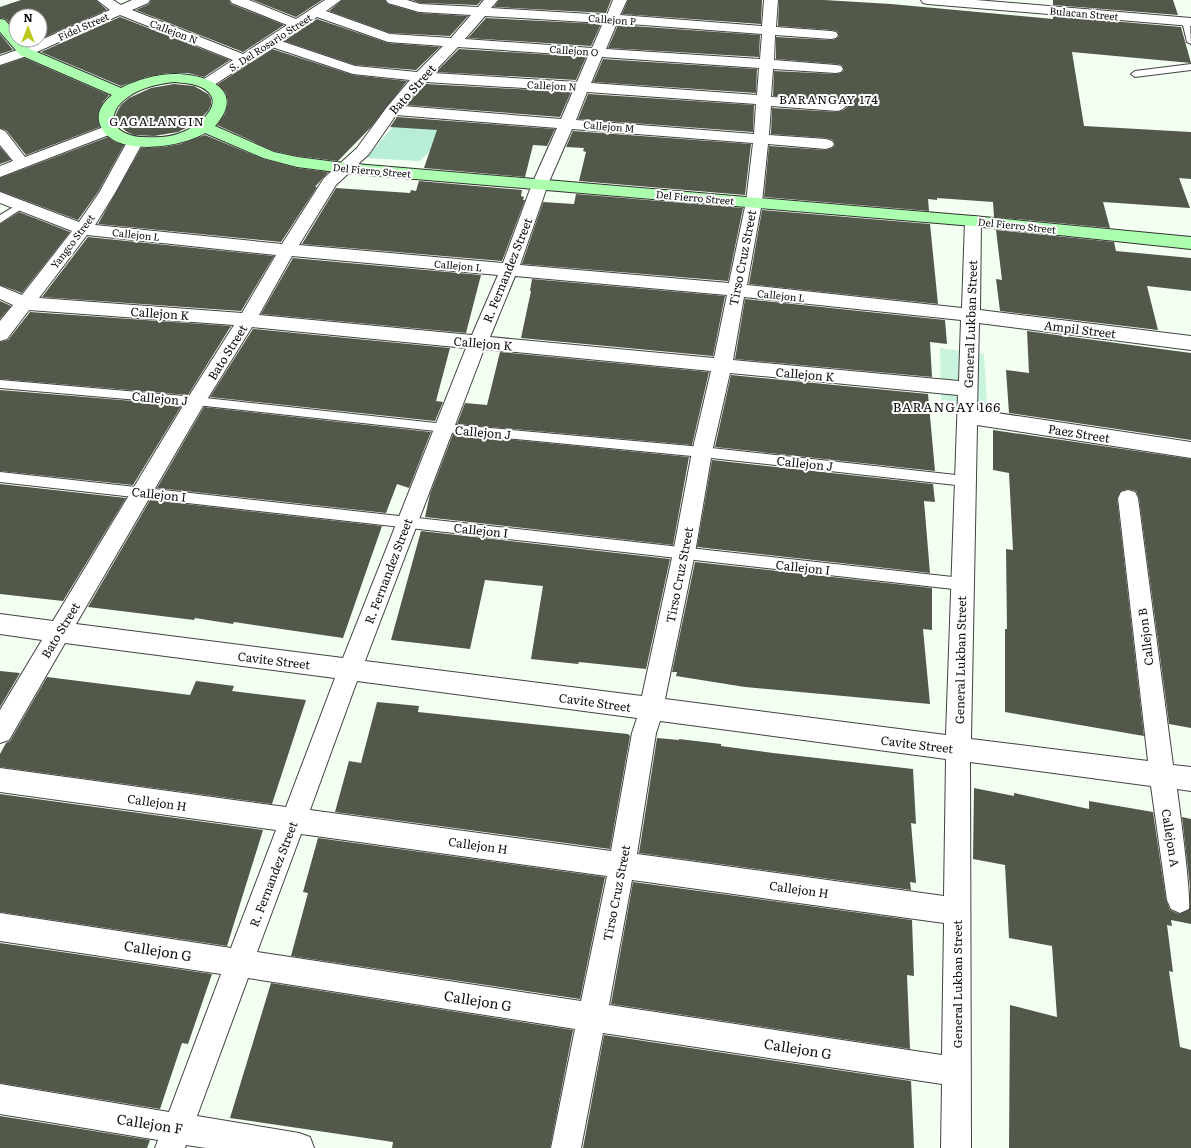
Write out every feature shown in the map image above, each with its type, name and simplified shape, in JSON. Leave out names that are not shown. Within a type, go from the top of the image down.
[{"type":"street","name":"Callejon N","points":[[104,0],[120,10],[244,59]]},
{"type":"street","name":"Fidel Street","points":[[0,61],[25,52],[143,0]]},
{"type":"street","points":[[236,0],[298,24]]},
{"type":"street","name":"S. Del Rosario Street","points":[[206,84],[334,0]]},
{"type":"street","name":"Callejon P","points":[[393,0],[419,8],[831,34]]},
{"type":"street","name":"Bato Street","points":[[0,732],[196,401],[247,320],[287,250],[330,182],[363,151],[392,110],[455,42],[491,0]]},
{"type":"street","name":"R. Fernandez Street","points":[[174,1138],[407,522],[478,342],[509,270],[540,184],[620,0]]},
{"type":"street","name":"Tirso Cruz Street","points":[[566,1148],[622,865],[644,733],[651,710],[684,553],[702,452],[722,366],[754,202],[761,138],[771,0]]},
{"type":"street","name":"Bulacan Street","points":[[928,0],[1188,21]]},
{"type":"street","name":"Callejon O","points":[[316,12],[383,37],[836,69]]},
{"type":"street","points":[[0,23],[25,52],[122,94]]},
{"type":"street","name":"Callejon N","points":[[270,42],[353,70],[421,77],[838,106]]},
{"type":"street","points":[[174,78],[192,79],[206,84],[217,92],[220,103],[216,116],[204,127],[189,135],[171,141],[152,143],[134,142],[119,137],[109,130],[105,121],[106,112],[112,103],[122,94],[137,86],[155,80],[174,78]]},
{"type":"street","name":"Callejon M","points":[[392,110],[826,144]]},
{"type":"street","name":"Del Fierro Street","points":[[204,127],[269,155],[298,162],[344,168],[973,221],[1191,243]]},
{"type":"street","points":[[0,172],[109,130]]},
{"type":"street","points":[[0,134],[22,163]]},
{"type":"street","name":"Yangco Street","points":[[0,334],[82,229],[115,181],[134,142]]},
{"type":"street","name":"Callejon L","points":[[0,197],[82,229],[287,250],[736,290],[970,315]]},
{"type":"street","name":"General Lukban Street","points":[[956,1148],[958,750],[973,221]]},
{"type":"street","name":"Callejon K","points":[[0,292],[24,303],[247,320],[968,389]]},
{"type":"street","name":"Ampil Street","points":[[970,315],[1191,344]]},
{"type":"street","name":"Paez Street","points":[[967,416],[1191,450]]},
{"type":"street","name":"Callejon B","points":[[1128,498],[1162,776]]},
{"type":"street","name":"Cavite Street","points":[[0,624],[958,750],[1191,779]]},
{"type":"street","name":"Callejon A","points":[[1162,776],[1180,900]]},
{"type":"street","name":"Callejon H","points":[[0,780],[957,911]]},
{"type":"street","name":"Callejon G","points":[[0,927],[956,1072]]},
{"type":"street","name":"Callejon F","points":[[0,1099],[174,1138],[299,1148]]},
{"type":"lane","points":[[1188,21],[1191,42]]},
{"type":"lane","points":[[1135,74],[1191,66]]},
{"type":"lane","points":[[0,220],[20,206]]},
{"type":"lane","name":"Callejon J","points":[[0,384],[196,401],[445,428],[702,452],[965,481]]},
{"type":"lane","name":"Callejon I","points":[[0,477],[962,584]]},
{"type":"green space","points":[[402,117],[413,122],[458,122],[420,161],[366,158]]},
{"type":"green space","points":[[940,348],[984,354],[987,406],[941,400]]},
{"type":"building","points":[[21,0],[96,0],[107,10],[48,36],[48,8],[8,8],[8,21],[6,19],[0,18],[0,7]]},
{"type":"building","points":[[151,0],[229,0],[231,4],[284,25],[243,52],[136,10],[149,4]]},
{"type":"building","points":[[253,0],[322,0],[296,17]]},
{"type":"building","points":[[342,0],[385,0],[388,4],[419,13],[468,16],[450,36],[390,33],[329,11]]},
{"type":"building","points":[[412,0],[482,0],[477,5],[420,3]]},
{"type":"building","points":[[499,0],[611,0],[606,13],[494,7]]},
{"type":"building","points":[[628,0],[762,0],[761,24],[622,14]]},
{"type":"building","points":[[779,0],[824,0],[891,4],[1053,19],[1053,16],[1181,27],[1191,63],[1072,52],[1084,126],[1191,132],[1191,179],[1179,178],[1190,208],[1103,202],[1110,228],[994,217],[993,202],[937,198],[937,200],[928,199],[929,211],[764,197],[769,146],[826,150],[835,145],[833,140],[826,138],[771,134],[772,108],[838,112],[844,110],[848,106],[844,102],[838,100],[773,96],[774,71],[836,74],[841,73],[844,70],[842,65],[836,64],[776,59],[776,37],[831,40],[836,39],[839,36],[837,31],[831,30],[778,26]]},
{"type":"building","points":[[1053,0],[1173,0],[1178,15],[1053,5]]},
{"type":"building","points":[[120,17],[230,60],[204,77],[188,73],[168,73],[146,77],[121,86],[41,52]]},
{"type":"building","points":[[486,18],[601,24],[591,46],[468,38]]},
{"type":"building","points":[[317,19],[388,43],[440,47],[416,70],[355,65],[284,41]]},
{"type":"building","points":[[618,25],[760,35],[759,57],[608,48]]},
{"type":"building","points":[[0,34],[8,44],[8,48],[11,48],[13,50],[0,54]]},
{"type":"building","points":[[272,49],[353,75],[407,81],[372,126],[338,161],[297,156],[274,151],[217,125],[225,114],[228,102],[226,93],[218,84]]},
{"type":"building","points":[[459,49],[586,57],[576,80],[436,72]]},
{"type":"building","points":[[24,58],[109,95],[103,102],[98,113],[100,127],[26,155],[6,130],[0,128],[0,66]]},
{"type":"building","points":[[603,59],[757,69],[756,93],[593,82]]},
{"type":"building","points":[[174,84],[194,86],[208,94],[211,99],[211,105],[208,111],[196,123],[178,132],[154,136],[134,135],[127,132],[117,123],[115,118],[117,112],[121,105],[129,98],[151,88]]},
{"type":"building","points":[[426,84],[571,92],[560,117],[406,105]]},
{"type":"building","points":[[588,94],[754,105],[753,132],[578,119]]},
{"type":"building","points":[[397,117],[555,129],[547,146],[533,145],[525,177],[424,168],[437,130],[390,127]]},
{"type":"building","points":[[573,131],[751,144],[745,195],[579,181],[586,152],[583,151],[584,148],[566,147]]},
{"type":"building","points":[[205,135],[263,159],[297,168],[328,172],[315,187],[317,187],[281,242],[98,224],[141,148],[163,147],[180,144]]},
{"type":"building","points":[[108,137],[115,142],[124,145],[98,192],[78,220],[0,191],[0,178]]},
{"type":"building","points":[[0,147],[11,160],[0,164]]},
{"type":"building","points":[[419,181],[522,190],[521,196],[524,197],[523,200],[525,200],[502,261],[302,244],[336,188],[410,193],[411,190],[416,191]]},
{"type":"building","points":[[576,194],[743,208],[728,281],[522,264],[543,202],[574,204]]},
{"type":"building","points":[[762,210],[930,224],[938,304],[749,284]]},
{"type":"building","points":[[19,212],[70,232],[22,293],[0,285],[0,224]]},
{"type":"building","points":[[996,230],[1114,242],[1116,251],[1191,258],[1191,291],[1147,286],[1158,330],[1000,311],[996,279],[1002,280]]},
{"type":"building","points":[[88,237],[274,256],[241,311],[42,297]]},
{"type":"building","points":[[293,258],[481,275],[466,333],[261,314]]},
{"type":"building","points":[[532,279],[725,296],[713,356],[521,338],[531,291]]},
{"type":"building","points":[[745,299],[945,320],[947,344],[930,342],[932,377],[735,359]]},
{"type":"building","points":[[0,301],[11,306],[0,319]]},
{"type":"building","points":[[30,312],[231,326],[188,395],[0,379],[0,342],[8,340]]},
{"type":"building","points":[[253,329],[450,348],[436,401],[443,402],[435,421],[210,397]]},
{"type":"building","points":[[1027,331],[1191,353],[1191,440],[1009,413],[1006,370],[1029,373]]},
{"type":"building","points":[[500,352],[709,372],[692,445],[457,424],[465,403],[487,405]]},
{"type":"building","points":[[731,375],[928,394],[935,471],[715,447]]},
{"type":"building","points":[[0,390],[182,405],[133,485],[0,471]]},
{"type":"building","points":[[204,407],[431,432],[409,488],[397,484],[386,513],[157,488]]},
{"type":"building","points":[[993,430],[1191,459],[1191,728],[1169,724],[1139,498],[1136,491],[1128,489],[1121,491],[1117,498],[1144,736],[1005,712],[1005,629],[1007,629],[1006,549],[1013,550],[1009,473],[993,470]]},
{"type":"building","points":[[453,434],[689,457],[673,545],[425,517],[430,494]]},
{"type":"building","points":[[712,460],[933,484],[935,502],[924,501],[930,573],[697,547]]},
{"type":"building","points":[[0,484],[126,498],[63,601],[0,594]]},
{"type":"building","points":[[150,500],[382,526],[343,638],[234,622],[233,624],[195,618],[194,620],[88,607]]},
{"type":"building","points":[[421,531],[670,559],[646,669],[531,659],[543,586],[485,580],[470,649],[391,640]]},
{"type":"building","points":[[695,562],[932,588],[932,630],[923,629],[930,704],[745,687],[676,676],[677,672],[672,672]]},
{"type":"building","points":[[0,671],[20,673],[0,707]]},
{"type":"building","points":[[47,677],[190,695],[196,681],[234,686],[232,691],[306,700],[272,804],[0,767],[0,754],[6,743],[10,741]]},
{"type":"building","points":[[377,702],[419,706],[418,712],[628,734],[630,736],[610,849],[335,812],[349,761],[361,763]]},
{"type":"building","points":[[657,738],[721,744],[721,746],[773,753],[913,769],[916,824],[911,823],[916,883],[910,882],[911,890],[639,853]]},
{"type":"building","points":[[974,788],[1014,796],[1014,793],[1089,809],[1089,801],[1153,812],[1166,900],[1170,910],[1179,914],[1190,909],[1190,886],[1182,817],[1191,819],[1191,924],[1171,920],[1172,926],[1167,925],[1173,972],[1169,971],[1180,1047],[1191,1050],[1191,1148],[1009,1148],[1010,1005],[1057,1017],[1052,946],[1009,938],[1005,865],[973,859]]},
{"type":"building","points":[[0,794],[263,830],[227,946],[0,912]]},
{"type":"building","points":[[318,838],[605,877],[580,999],[291,956],[308,893],[303,892]]},
{"type":"building","points":[[633,882],[912,920],[914,976],[907,975],[910,1049],[611,1004]]},
{"type":"building","points":[[0,943],[212,974],[188,1044],[182,1043],[160,1109],[0,1083]]},
{"type":"building","points":[[271,983],[573,1030],[550,1148],[392,1148],[393,1142],[230,1118]]},
{"type":"building","points":[[604,1035],[911,1081],[914,1148],[583,1148]]},
{"type":"building","points":[[0,1116],[150,1140],[147,1148],[0,1148]]},
{"type":"district","name":"BARANGAY 174","points":[[829,99]]},
{"type":"district","name":"GAGALANGIN","points":[[157,121]]},
{"type":"district","name":"BARANGAY 166","points":[[947,406]]}]
